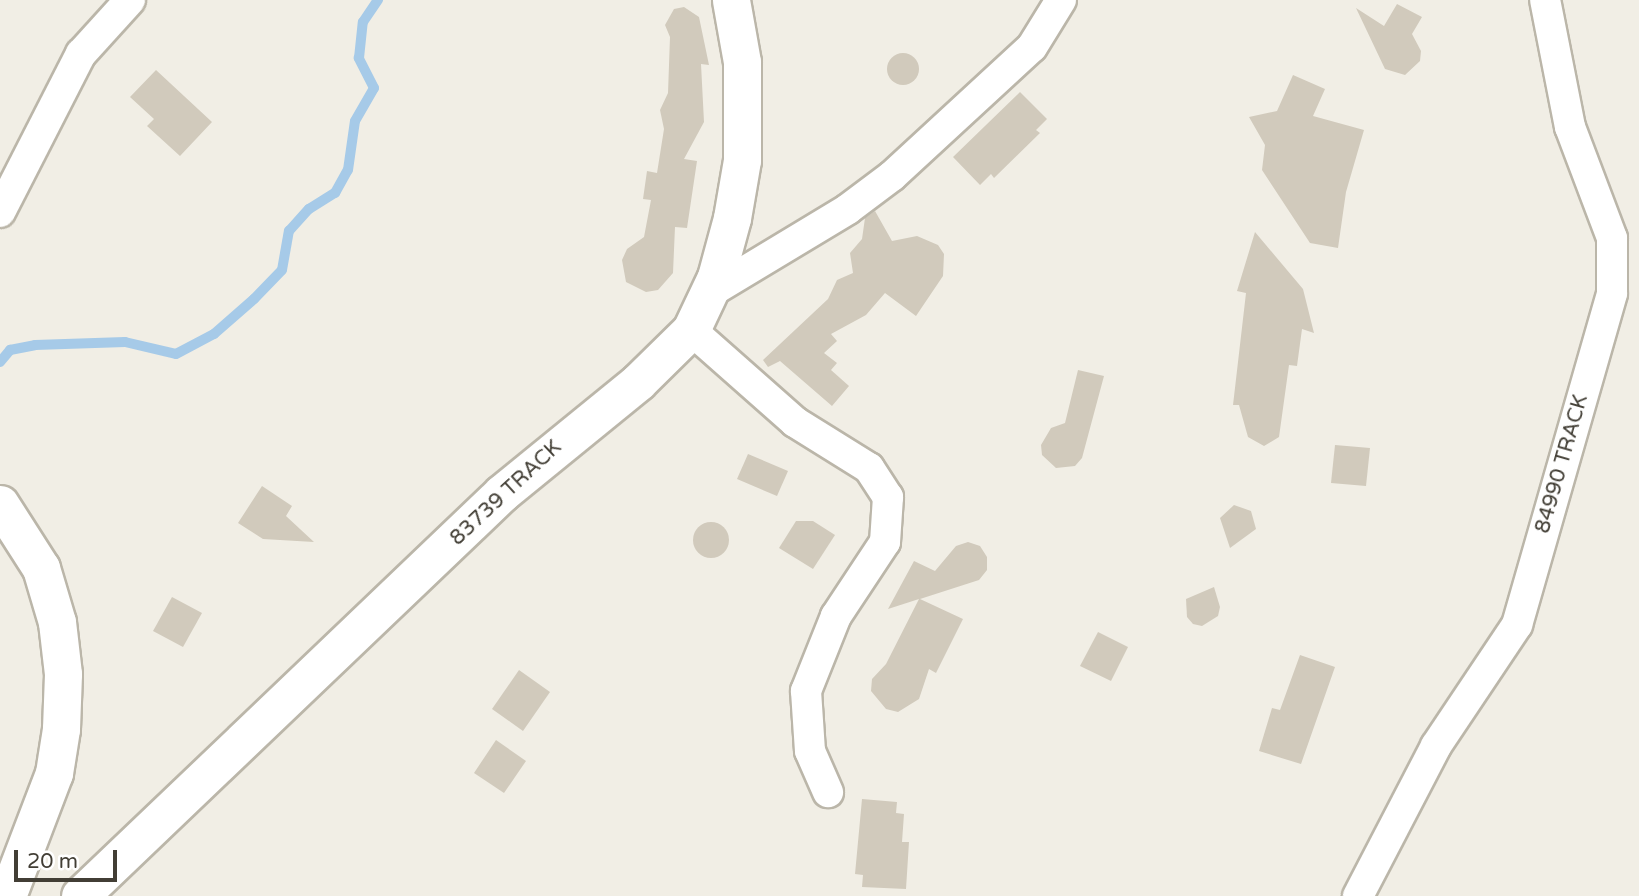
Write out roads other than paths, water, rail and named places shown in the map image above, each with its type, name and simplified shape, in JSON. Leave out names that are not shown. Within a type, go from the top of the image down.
[{"type":"street","points":[[0,212],[81,54],[130,0]]},
{"type":"street","name":"83739 TRACK","points":[[80,896],[502,493],[638,382],[691,330],[709,293],[732,218],[742,160],[742,62],[731,0]]},
{"type":"street","points":[[709,293],[892,176],[1032,47],[1061,0]]},
{"type":"street","name":"84990 TRACK","points":[[1358,896],[1436,746],[1517,625],[1612,293],[1612,238],[1570,127],[1545,0]]},
{"type":"street","points":[[691,330],[795,422],[869,468],[888,497],[885,542],[836,616],[806,691],[810,751],[828,792]]},
{"type":"street","points":[[0,504],[41,568],[57,622],[63,674],[61,729],[54,773],[7,896]]},
{"type":"waterway","points":[[0,362],[10,350],[35,345],[125,342],[176,354],[214,334],[254,299],[282,270],[289,231],[309,209],[335,193],[348,170],[355,121],[374,88],[359,58],[363,22],[378,0]]}]
